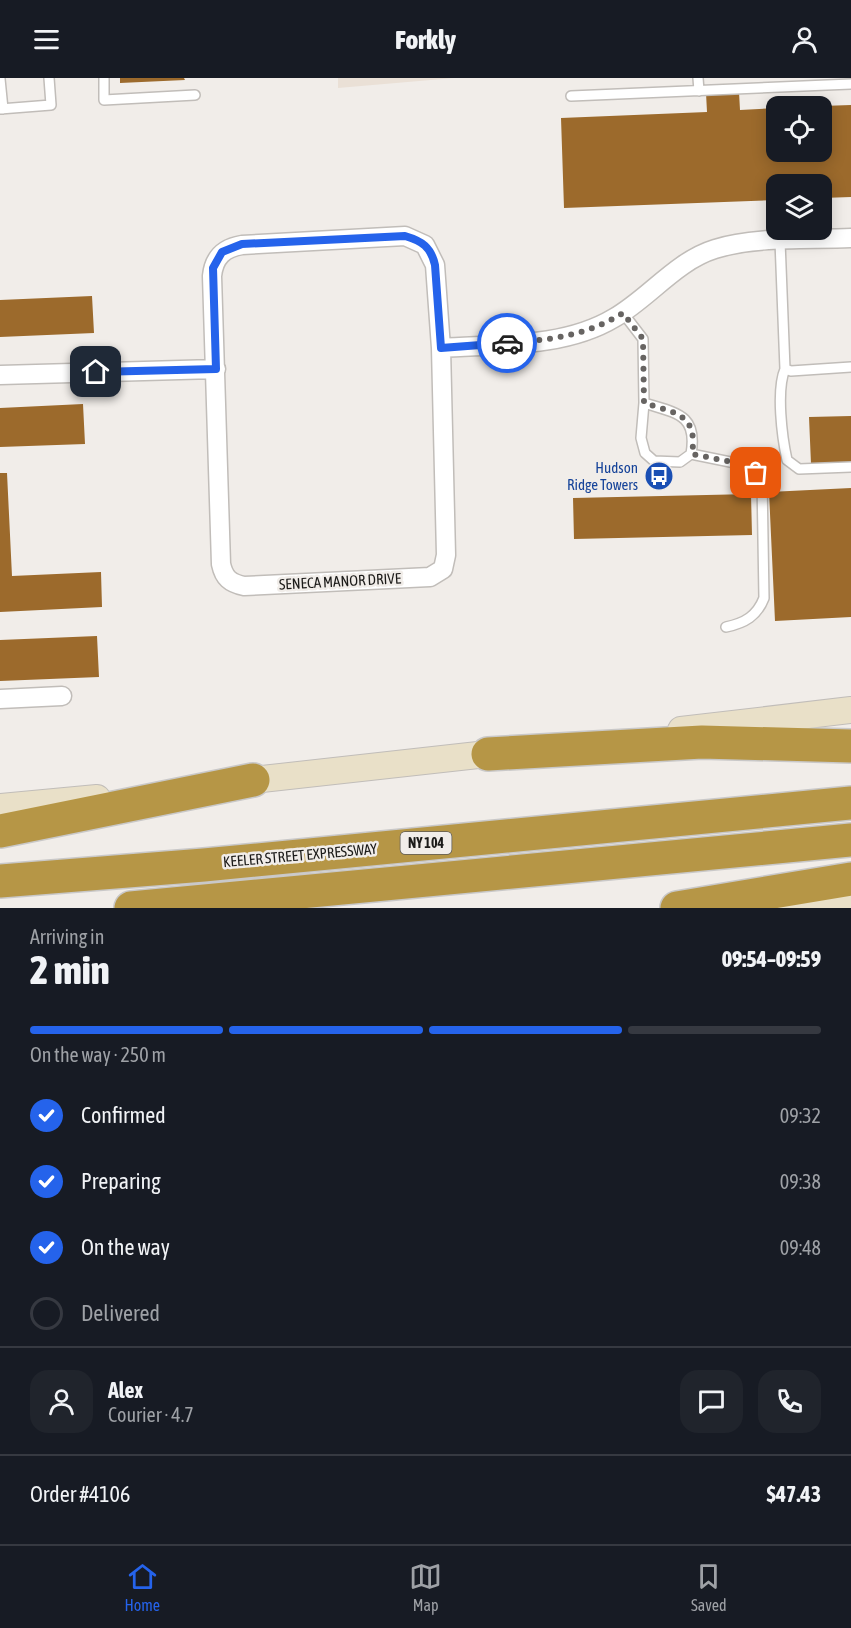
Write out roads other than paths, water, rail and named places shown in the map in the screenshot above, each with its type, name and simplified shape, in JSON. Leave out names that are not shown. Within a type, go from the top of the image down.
[{"type":"highway","points":[[488,754],[702,741],[851,747]]},
{"type":"highway","points":[[0,831],[253,780]]},
{"type":"highway","name":"KEELER STREET EXPRESSWAY","points":[[0,880],[204,865],[851,803]]},
{"type":"highway","points":[[131,908],[851,840]]},
{"type":"highway","points":[[677,908],[851,879]]},
{"type":"main road","points":[[0,807],[488,754],[851,710]]},
{"type":"main road","points":[[757,908],[851,902]]},
{"type":"street","name":"SENECA MANOR DRIVE","points":[[405,236],[418,240],[431,252],[435,265],[441,348],[446,555],[443,569],[430,577],[244,586],[227,579],[220,564],[213,268],[222,252],[242,244],[405,236]]},
{"type":"street","points":[[441,348],[561,338],[588,331],[623,313],[706,252],[744,243],[851,238]]},
{"type":"street","points":[[0,375],[216,369]]},
{"type":"street","points":[[0,699],[62,696]]},
{"type":"lane","points":[[0,79],[1,109],[51,105],[49,78]]},
{"type":"lane","points":[[104,78],[104,99],[195,96]]},
{"type":"lane","points":[[698,78],[699,91]]},
{"type":"lane","points":[[571,96],[851,84]]},
{"type":"lane","points":[[780,241],[786,369],[781,378],[781,393],[788,460],[799,469],[851,467]]},
{"type":"lane","points":[[623,313],[643,339],[644,403],[641,438],[645,453],[654,461],[680,462],[692,454],[745,465],[762,480],[764,598],[760,609],[753,616],[741,623],[726,627]]},
{"type":"lane","points":[[786,369],[791,371],[851,367]]},
{"type":"lane","points":[[644,403],[680,415],[690,424],[694,438],[692,454]]},
{"type":"place","name":"Hudson Ridge Towers","points":[[659,476]]}]
